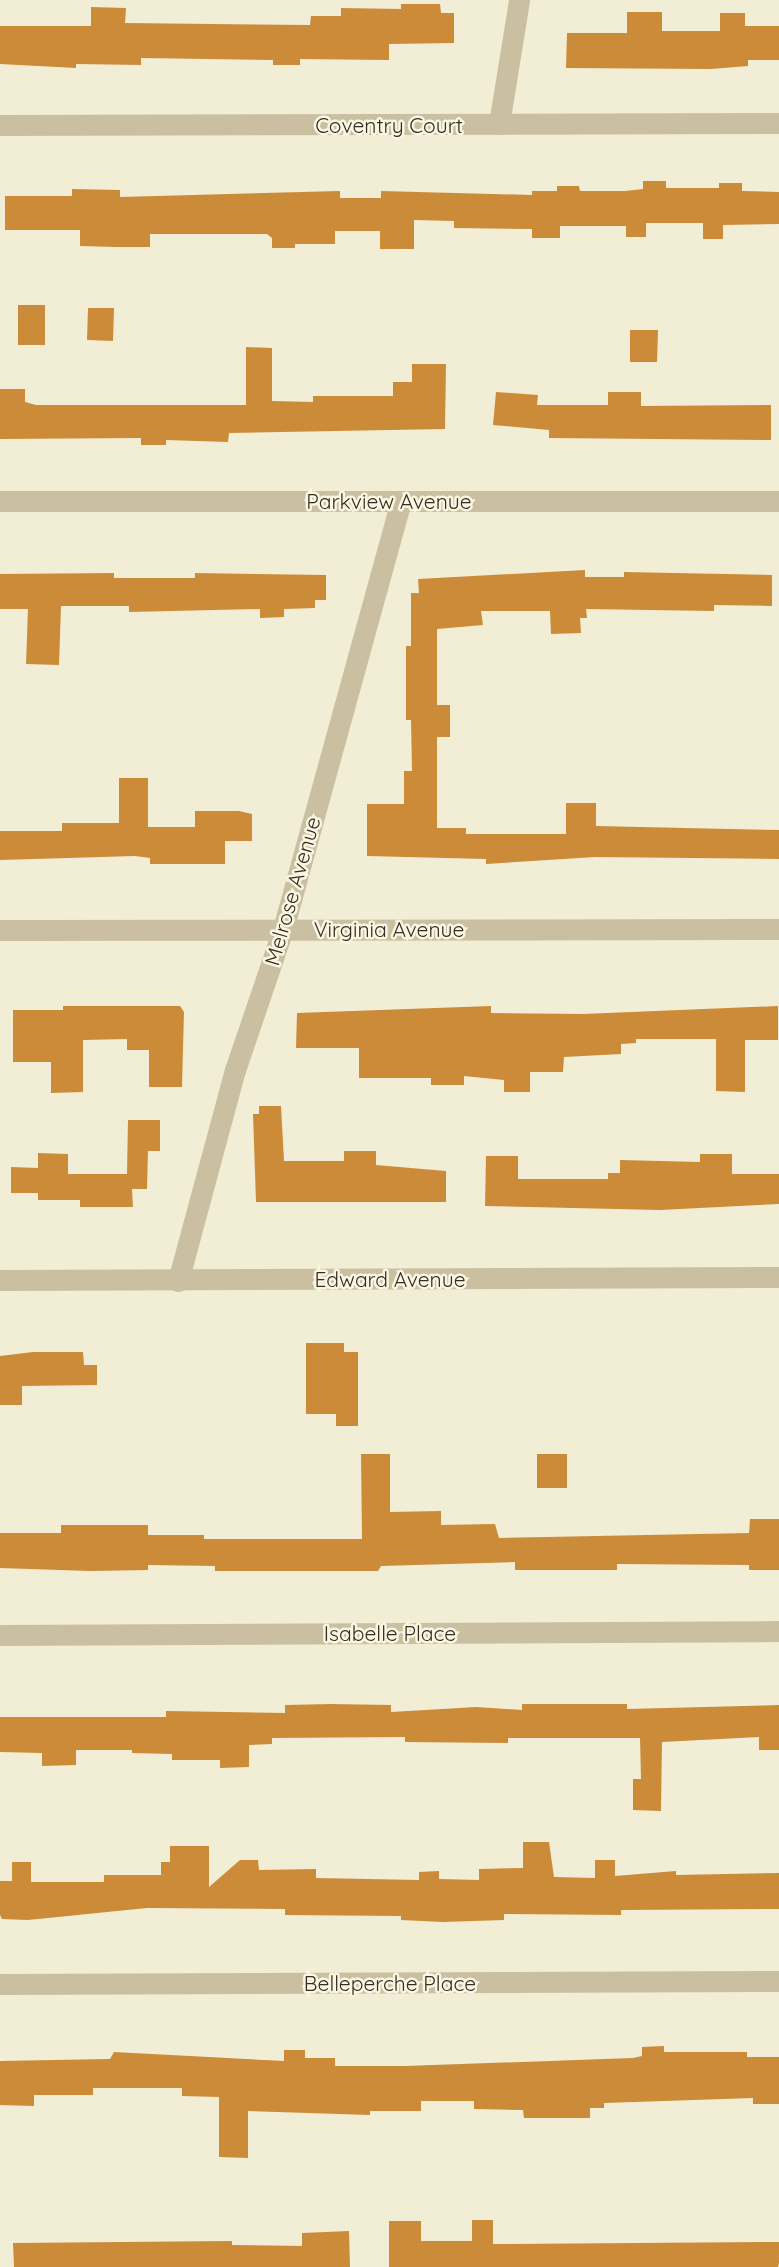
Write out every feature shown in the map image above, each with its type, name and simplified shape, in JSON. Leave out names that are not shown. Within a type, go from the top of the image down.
[{"type":"street","points":[[499,124],[519,0]]},
{"type":"street","name":"Coventry Court","points":[[0,125],[779,123]]},
{"type":"street","name":"Parkview Avenue","points":[[0,501],[779,501]]},
{"type":"street","name":"Melrose Avenue","points":[[178,1281],[235,1070],[283,929],[401,501]]},
{"type":"street","name":"Virginia Avenue","points":[[0,930],[779,929]]},
{"type":"street","name":"Edward Avenue","points":[[0,1280],[779,1277]]},
{"type":"street","name":"Isabelle Place","points":[[0,1635],[779,1632]]},
{"type":"street","name":"Belleperche Place","points":[[0,1984],[779,1981]]},
{"type":"building","points":[[401,4],[440,4],[441,13],[454,13],[454,43],[389,44],[389,60],[300,59],[300,65],[273,65],[273,60],[141,58],[141,65],[76,64],[76,68],[0,64],[0,26],[91,26],[91,7],[126,8],[125,23],[310,25],[311,16],[341,16],[341,8],[401,9]]},
{"type":"building","points":[[627,12],[662,12],[662,31],[720,31],[720,13],[745,13],[745,26],[779,26],[779,60],[748,60],[748,66],[711,69],[566,68],[567,33],[627,33]]},
{"type":"building","points":[[643,181],[666,181],[666,188],[719,188],[719,183],[742,183],[742,191],[779,192],[779,224],[723,225],[723,239],[703,239],[703,223],[646,223],[646,237],[626,237],[626,226],[560,226],[560,238],[532,238],[532,229],[454,228],[454,221],[414,220],[414,249],[380,249],[380,231],[335,231],[335,244],[295,244],[295,248],[272,248],[272,238],[267,234],[150,234],[150,247],[116,247],[80,246],[80,230],[5,230],[5,196],[72,196],[72,189],[120,190],[120,197],[340,191],[340,198],[381,198],[381,191],[532,195],[532,191],[557,191],[557,186],[579,186],[580,191],[625,191],[643,189]]},
{"type":"building","points":[[18,305],[45,305],[45,345],[18,345]]},
{"type":"building","points":[[88,308],[114,308],[113,341],[87,340]]},
{"type":"building","points":[[630,330],[658,330],[657,362],[630,362]]},
{"type":"building","points":[[246,347],[272,348],[272,401],[313,402],[313,396],[393,396],[393,382],[412,382],[412,364],[446,364],[445,429],[229,433],[228,442],[166,440],[166,445],[141,445],[141,438],[0,439],[0,389],[25,389],[25,402],[36,405],[246,405]]},
{"type":"building","points":[[496,392],[538,395],[537,405],[608,405],[608,392],[641,392],[641,406],[771,405],[771,440],[549,438],[549,430],[493,425]]},
{"type":"building","points":[[585,570],[585,577],[624,577],[624,572],[772,575],[772,606],[714,605],[714,611],[586,609],[587,618],[580,618],[581,633],[551,634],[550,611],[481,611],[483,625],[437,629],[437,705],[450,705],[450,737],[437,737],[437,828],[466,828],[466,834],[566,834],[566,803],[596,803],[596,826],[779,830],[779,859],[595,857],[486,864],[486,859],[367,856],[367,804],[404,804],[404,771],[412,771],[411,720],[406,720],[406,646],[411,646],[411,593],[419,593],[418,579]]},
{"type":"building","points":[[114,573],[114,578],[195,578],[195,573],[326,575],[326,600],[315,600],[315,608],[284,609],[284,617],[260,618],[260,609],[129,612],[129,606],[61,606],[59,665],[26,664],[28,609],[0,609],[0,574]]},
{"type":"building","points":[[119,778],[148,778],[148,827],[195,827],[195,811],[239,811],[252,814],[252,841],[225,841],[225,864],[150,864],[150,858],[135,856],[0,860],[0,831],[62,831],[62,823],[119,823]]},
{"type":"building","points":[[63,1006],[180,1006],[184,1012],[182,1087],[149,1087],[149,1050],[127,1050],[127,1039],[83,1040],[83,1092],[51,1093],[51,1062],[13,1062],[13,1010],[63,1010]]},
{"type":"building","points":[[491,1006],[491,1013],[583,1014],[778,1006],[778,1040],[745,1040],[745,1092],[716,1091],[716,1039],[636,1039],[636,1043],[621,1044],[621,1054],[564,1057],[563,1072],[530,1072],[530,1092],[504,1092],[504,1080],[464,1076],[464,1085],[431,1085],[431,1078],[359,1078],[359,1048],[296,1048],[297,1013]]},
{"type":"building","points":[[259,1106],[281,1106],[284,1161],[344,1161],[344,1151],[376,1151],[376,1165],[446,1171],[446,1202],[256,1202],[253,1114],[259,1114]]},
{"type":"building","points":[[128,1120],[160,1120],[160,1151],[148,1151],[147,1189],[132,1189],[133,1207],[80,1207],[80,1200],[38,1200],[38,1193],[11,1193],[11,1167],[38,1168],[38,1153],[68,1154],[68,1174],[127,1174]]},
{"type":"building","points":[[700,1154],[732,1154],[732,1174],[779,1174],[779,1204],[660,1210],[485,1206],[486,1156],[518,1156],[518,1179],[608,1179],[608,1173],[620,1173],[620,1160],[700,1162]]},
{"type":"building","points":[[306,1343],[344,1343],[344,1352],[358,1352],[358,1426],[336,1426],[336,1414],[306,1414]]},
{"type":"building","points":[[33,1352],[83,1352],[84,1365],[97,1365],[97,1385],[22,1386],[22,1405],[0,1405],[0,1356]]},
{"type":"building","points":[[361,1454],[390,1454],[390,1512],[441,1511],[441,1525],[495,1524],[499,1538],[749,1533],[750,1519],[779,1519],[779,1570],[749,1570],[749,1565],[617,1564],[617,1570],[515,1570],[515,1562],[381,1566],[378,1571],[215,1571],[215,1566],[148,1565],[148,1570],[0,1568],[0,1533],[61,1533],[61,1525],[148,1525],[148,1535],[204,1535],[204,1539],[362,1539]]},
{"type":"building","points":[[537,1454],[567,1454],[567,1488],[537,1488]]},
{"type":"building","points":[[522,1704],[627,1704],[627,1709],[779,1705],[779,1750],[759,1750],[759,1737],[662,1742],[661,1811],[633,1810],[633,1779],[641,1779],[640,1738],[508,1738],[508,1743],[405,1742],[405,1737],[272,1738],[272,1744],[249,1745],[249,1767],[220,1768],[220,1760],[172,1760],[172,1754],[132,1753],[132,1750],[76,1750],[76,1765],[42,1766],[42,1753],[0,1752],[0,1717],[166,1717],[166,1711],[285,1713],[285,1705],[391,1705],[391,1712],[476,1707],[522,1710]]},
{"type":"building","points":[[523,1842],[549,1842],[554,1877],[595,1878],[595,1860],[615,1860],[615,1876],[676,1871],[676,1875],[779,1873],[779,1909],[621,1910],[621,1915],[504,1914],[504,1920],[443,1922],[401,1920],[401,1916],[285,1915],[285,1909],[147,1908],[28,1920],[2,1919],[0,1915],[0,1881],[12,1881],[12,1862],[31,1862],[31,1882],[104,1882],[104,1875],[161,1875],[161,1862],[170,1862],[170,1846],[209,1846],[209,1887],[240,1860],[258,1860],[259,1870],[316,1869],[316,1878],[419,1880],[419,1872],[439,1871],[439,1879],[479,1880],[479,1869],[523,1868]]},
{"type":"building","points":[[664,2046],[664,2052],[747,2052],[747,2057],[779,2057],[779,2104],[753,2104],[753,2098],[604,2103],[604,2108],[590,2108],[590,2118],[524,2118],[523,2110],[474,2109],[474,2101],[421,2101],[421,2111],[370,2111],[370,2115],[248,2111],[248,2158],[219,2157],[219,2097],[182,2096],[182,2088],[93,2088],[93,2095],[34,2095],[34,2106],[0,2105],[0,2061],[110,2059],[114,2052],[284,2061],[284,2050],[305,2050],[305,2058],[335,2058],[335,2066],[405,2066],[633,2058],[642,2056],[642,2047]]},
{"type":"building","points":[[472,2220],[493,2220],[493,2244],[779,2242],[779,2263],[778,2267],[389,2267],[389,2221],[421,2221],[421,2241],[472,2241]]},
{"type":"building","points":[[349,2231],[350,2267],[14,2267],[13,2243],[232,2241],[232,2245],[302,2246],[302,2233]]}]
